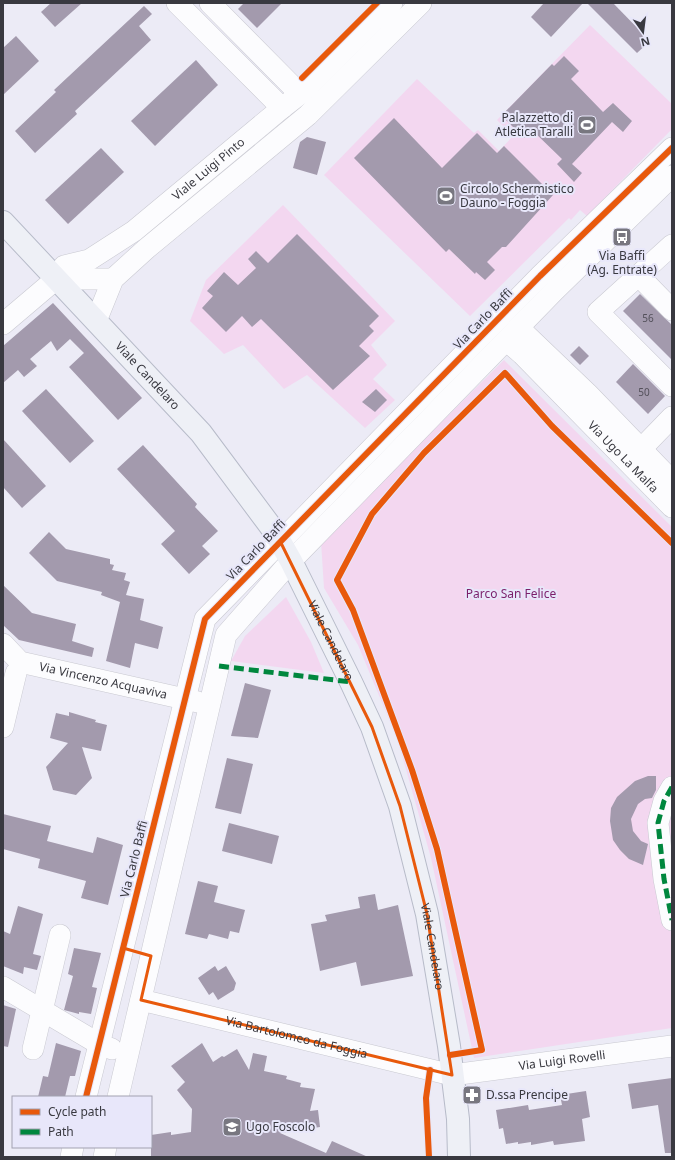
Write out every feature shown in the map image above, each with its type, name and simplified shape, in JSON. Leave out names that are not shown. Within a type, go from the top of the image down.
[{"type":"main road","name":"Viale Candelaro","points":[[3,222],[201,433],[280,541],[372,727],[400,806],[427,914],[450,1046],[458,1119],[459,1157]]},
{"type":"street","points":[[177,3],[282,108]]},
{"type":"street","points":[[210,3],[300,94]]},
{"type":"street","name":"Viale Luigi Pinto","points":[[3,324],[56,279],[64,266],[89,260],[134,231],[300,94],[392,3]]},
{"type":"street","name":"Viale Luigi Pinto","points":[[96,321],[113,279],[146,249],[248,163],[308,115],[421,3]]},
{"type":"street","name":"Via Carlo Baffi","points":[[86,1096],[205,619],[517,300],[672,148]]},
{"type":"street","points":[[231,150],[248,163]]},
{"type":"street","points":[[118,1096],[226,635],[291,561],[672,176]]},
{"type":"street","points":[[672,245],[598,312],[672,386]]},
{"type":"street","points":[[639,276],[672,310]]},
{"type":"street","points":[[56,279],[113,279]]},
{"type":"street","points":[[517,300],[534,314]]},
{"type":"street","name":"Via Ugo La Malfa","points":[[513,335],[522,354],[642,448],[672,481]]},
{"type":"street","points":[[468,351],[483,366]]},
{"type":"street","name":"Via Ugo La Malfa","points":[[581,400],[672,507]]},
{"type":"street","name":"Via Ugo La Malfa","points":[[642,448],[672,417]]},
{"type":"street","points":[[3,727],[6,655]]},
{"type":"street","name":"Via Vincenzo Acquaviva","points":[[6,655],[183,705]]},
{"type":"street","name":"Via Vincenzo Acquaviva","points":[[6,655],[20,662],[208,711]]},
{"type":"street","points":[[672,787],[664,801],[658,823],[664,880],[672,920]]},
{"type":"street","name":"Via Carlo Baffi","points":[[143,869],[170,874]]},
{"type":"street","points":[[33,1049],[60,935]]},
{"type":"street","points":[[123,948],[151,956]]},
{"type":"street","points":[[3,987],[99,1044],[128,1055]]},
{"type":"street","name":"Via Bartolomeo da Foggia","points":[[141,1000],[452,1075]]},
{"type":"street","name":"Via Luigi Rovelli","points":[[452,1075],[672,1046]]},
{"type":"highlighted area","points":[[280,541],[372,727],[400,806],[427,914],[452,1075],[141,1000],[151,956],[123,948],[205,619]]},
{"type":"green space","points":[[590,25],[672,104],[672,129],[587,216],[580,210],[571,220],[569,218],[470,316],[324,175],[417,79],[474,133],[478,130],[499,151],[513,136],[497,120]]},
{"type":"green space","points":[[283,205],[395,321],[371,345],[387,365],[373,379],[395,400],[365,428],[307,375],[284,389],[243,345],[224,354],[190,321],[206,280]]},
{"type":"green space","name":"Parco San Felice","points":[[504,360],[672,527],[672,1028],[474,1058],[431,858],[398,741],[358,645],[324,588],[321,542]]},
{"type":"green space","points":[[286,597],[311,642],[324,673],[231,661],[245,636]]},
{"type":"building","points":[[51,3],[82,3],[55,27],[41,12]]},
{"type":"building","points":[[244,3],[282,3],[257,28],[238,9]]},
{"type":"building","points":[[544,3],[583,3],[551,37],[531,17]]},
{"type":"building","points":[[587,3],[613,3],[650,41],[637,53]]},
{"type":"building","points":[[144,6],[152,14],[139,26],[151,40],[75,111],[77,114],[35,153],[15,131],[56,92],[54,90]]},
{"type":"building","points":[[16,36],[39,61],[3,95],[3,48]]},
{"type":"building","points":[[564,56],[579,71],[571,79],[603,112],[613,103],[632,121],[623,132],[612,122],[572,164],[582,173],[574,182],[557,164],[562,159],[532,130],[524,138],[504,118],[506,116],[503,114],[552,64],[554,66]]},
{"type":"building","points":[[196,60],[218,85],[155,146],[131,121]]},
{"type":"building","points":[[394,118],[442,168],[477,133],[497,153],[504,146],[553,195],[506,247],[502,247],[487,262],[495,270],[485,280],[476,272],[475,274],[449,249],[446,252],[354,158]]},
{"type":"building","points":[[307,137],[326,142],[317,175],[293,168],[300,142]]},
{"type":"building","points":[[101,148],[124,172],[68,224],[45,200]]},
{"type":"building","points":[[297,234],[379,316],[369,326],[374,331],[359,346],[370,356],[333,390],[261,319],[252,327],[242,316],[226,332],[202,308],[213,296],[207,291],[224,272],[238,285],[256,268],[248,259],[256,251],[268,263]]},
{"type":"building","points":[[640,294],[672,325],[672,360],[623,311]]},
{"type":"building","points":[[53,303],[142,398],[118,420],[69,367],[84,353],[70,339],[57,351],[51,341],[30,359],[37,366],[24,377],[18,370],[3,383],[3,346]]},
{"type":"building","points":[[579,346],[589,356],[580,365],[570,355]]},
{"type":"building","points":[[633,364],[665,396],[648,414],[616,382]]},
{"type":"building","points":[[46,389],[94,441],[70,463],[22,411]]},
{"type":"building","points":[[376,389],[387,400],[375,412],[362,402]]},
{"type":"building","points":[[3,439],[46,486],[22,508],[3,487]]},
{"type":"building","points":[[143,445],[197,504],[195,507],[218,531],[202,546],[210,554],[189,574],[161,544],[175,531],[117,469]]},
{"type":"building","points":[[49,532],[66,549],[110,559],[110,564],[114,565],[112,570],[126,573],[124,580],[130,582],[126,595],[144,599],[140,620],[163,627],[158,649],[135,643],[130,668],[106,661],[120,602],[101,595],[102,592],[57,581],[29,553]]},
{"type":"building","points":[[3,585],[32,613],[76,624],[72,641],[94,648],[92,657],[19,640],[3,625]]},
{"type":"building","points":[[245,683],[271,690],[258,738],[231,736]]},
{"type":"building","points":[[69,712],[107,725],[101,751],[82,747],[92,778],[76,795],[53,790],[46,767],[68,743],[50,738],[56,713],[69,716]]},
{"type":"building","points":[[227,758],[253,764],[241,814],[215,808]]},
{"type":"building","points":[[648,776],[656,776],[656,790],[652,798],[645,799],[638,804],[631,819],[633,831],[641,841],[648,844],[643,865],[629,859],[620,850],[613,840],[610,821],[611,808],[617,797],[635,781]]},
{"type":"building","points":[[3,814],[51,826],[47,841],[93,853],[97,837],[123,845],[108,905],[81,898],[86,881],[38,868],[40,859],[3,849]]},
{"type":"building","points":[[229,823],[279,836],[272,864],[222,851]]},
{"type":"building","points":[[198,881],[218,886],[214,902],[245,910],[239,933],[230,931],[228,939],[209,934],[207,939],[185,934]]},
{"type":"building","points":[[375,894],[378,910],[398,905],[413,976],[361,986],[356,962],[320,971],[311,924],[327,921],[325,915],[360,908],[358,897]]},
{"type":"building","points":[[18,906],[43,914],[33,954],[41,956],[37,970],[24,967],[23,974],[3,966],[3,931],[10,934]]},
{"type":"building","points":[[74,948],[101,953],[92,987],[97,988],[91,1014],[79,1012],[79,1014],[64,1010],[73,976],[68,974]]},
{"type":"building","points":[[215,966],[218,971],[226,966],[236,983],[234,990],[218,1000],[213,992],[209,995],[198,978]]},
{"type":"building","points":[[3,1005],[16,1009],[8,1047],[3,1046]]},
{"type":"building","points":[[56,1043],[81,1051],[75,1076],[70,1076],[65,1096],[38,1096],[43,1076],[48,1077]]},
{"type":"building","points":[[202,1043],[213,1062],[237,1049],[249,1070],[253,1053],[267,1056],[264,1071],[287,1076],[286,1079],[301,1083],[300,1087],[315,1089],[310,1111],[318,1110],[320,1127],[280,1133],[326,1153],[332,1141],[368,1157],[151,1157],[152,1135],[171,1132],[171,1135],[191,1132],[192,1109],[177,1090],[185,1082],[171,1066]]},
{"type":"building","points":[[672,1078],[672,1153],[665,1153],[658,1105],[632,1109],[628,1084]]},
{"type":"building","points":[[586,1091],[590,1117],[582,1119],[585,1141],[554,1145],[553,1141],[531,1145],[531,1142],[506,1144],[503,1128],[499,1129],[496,1110],[528,1105],[529,1110],[562,1105],[560,1095]]},
{"type":"marked path","points":[[219,666],[351,682]]},
{"type":"marked path","points":[[672,787],[664,801],[658,823],[664,879],[672,920]]},
{"type":"cycle path","points":[[302,78],[377,3]]},
{"type":"cycle path","points":[[86,1096],[205,619],[540,276],[672,148]]},
{"type":"cycle path","points":[[450,1055],[482,1050],[437,849],[412,770],[353,610],[337,580],[372,514],[424,453],[505,373],[552,426],[672,543]]},
{"type":"cycle path","points":[[429,1157],[426,1098],[430,1070]]},
{"type":"place","name":"Palazzetto di Atletica Taralli","points":[[587,125]]},
{"type":"place","name":"Circolo Schermistico Dauno - Foggia","points":[[446,196]]},
{"type":"place","name":"Via Baffi (Ag. Entrate)","points":[[622,237]]},
{"type":"place","name":"D.ssa Prencipe","points":[[472,1095]]},
{"type":"place","name":"Ugo Foscolo","points":[[232,1127]]}]
